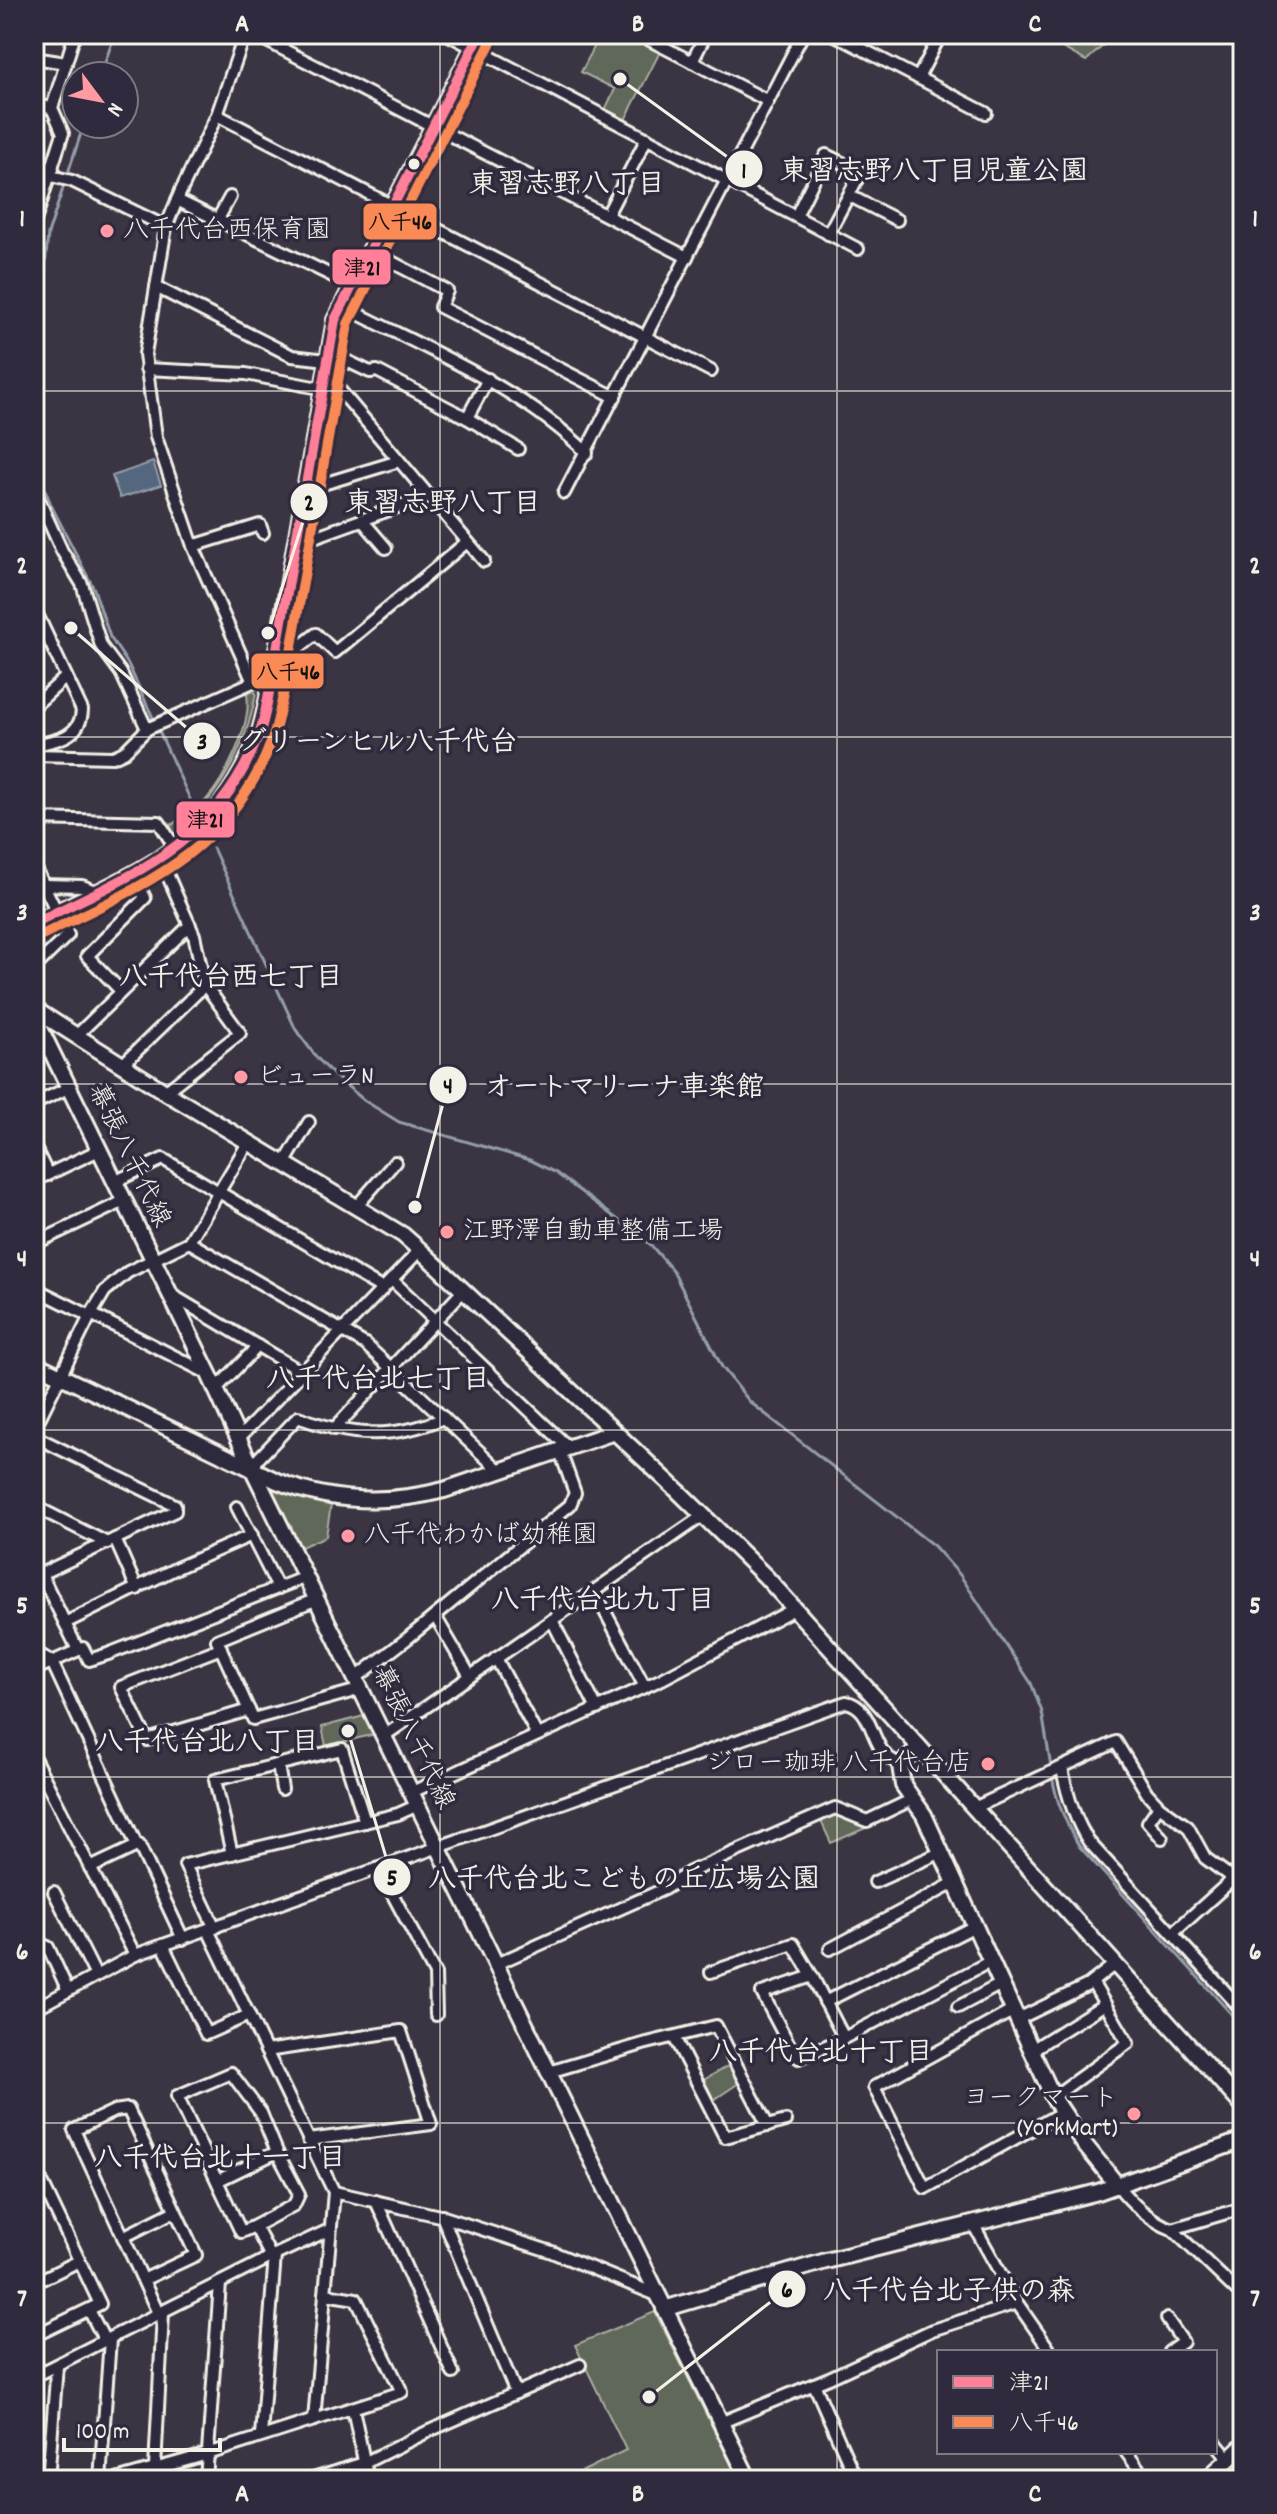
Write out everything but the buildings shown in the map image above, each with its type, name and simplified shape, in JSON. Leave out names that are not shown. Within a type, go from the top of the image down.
[{"type":"street","points":[[67,60],[75,34]]},
{"type":"street","points":[[245,34],[217,115],[166,227],[145,354],[156,437],[193,546],[253,682]]},
{"type":"street","points":[[253,34],[687,257]]},
{"type":"street","points":[[447,34],[476,41],[647,138],[858,249]]},
{"type":"street","points":[[638,34],[768,101]]},
{"type":"street","points":[[660,45],[666,34]]},
{"type":"street","points":[[692,62],[706,34]]},
{"type":"street","points":[[564,493],[803,34]]},
{"type":"street","points":[[833,34],[986,113]]},
{"type":"street","points":[[918,78],[941,34]]},
{"type":"street","points":[[34,923],[175,848],[203,824],[225,799],[249,758],[259,733],[271,683],[335,320],[476,41]]},
{"type":"street","points":[[34,58],[60,62]]},
{"type":"street","points":[[34,224],[59,176],[63,133],[52,108],[60,82]]},
{"type":"street","points":[[34,105],[52,108]]},
{"type":"street","points":[[217,115],[711,371]]},
{"type":"street","points":[[607,215],[647,138]]},
{"type":"street","points":[[796,216],[826,155],[861,172],[828,234]]},
{"type":"street","points":[[34,169],[39,167],[166,227]]},
{"type":"street","points":[[850,196],[897,220]]},
{"type":"street","points":[[218,219],[230,197]]},
{"type":"street","points":[[177,200],[351,285]]},
{"type":"street","points":[[369,250],[447,291],[440,307],[615,397]]},
{"type":"street","points":[[34,260],[34,284]]},
{"type":"street","points":[[156,287],[292,356],[328,356],[370,372],[377,371],[467,418],[518,449]]},
{"type":"street","points":[[341,305],[488,379],[561,428],[587,453]]},
{"type":"street","points":[[146,369],[246,374],[337,387],[484,561]]},
{"type":"street","points":[[467,418],[488,379]]},
{"type":"street","points":[[307,485],[313,487],[399,461]]},
{"type":"street","points":[[34,489],[62,551],[82,584],[101,646],[153,727]]},
{"type":"street","points":[[298,535],[314,537],[428,496]]},
{"type":"street","points":[[362,520],[386,548]]},
{"type":"street","points":[[193,546],[260,525],[263,533]]},
{"type":"street","points":[[276,655],[284,659],[316,634],[335,652],[467,542]]},
{"type":"street","points":[[34,608],[82,710],[82,720],[70,734],[34,745]]},
{"type":"street","points":[[34,706],[66,677]]},
{"type":"street","points":[[34,755],[113,757],[124,752],[153,727],[253,682],[271,683]]},
{"type":"street","points":[[34,819],[159,822],[175,848]]},
{"type":"street","points":[[160,858],[190,925],[205,985],[240,1033],[165,1092]]},
{"type":"street","points":[[34,865],[68,935],[34,968]]},
{"type":"street","points":[[121,991],[87,956],[145,898],[133,872]]},
{"type":"street","points":[[44,885],[82,886],[97,892]]},
{"type":"street","points":[[75,1037],[190,925]]},
{"type":"street","points":[[122,1065],[205,985]]},
{"type":"street","points":[[34,1009],[248,1143],[403,1235],[420,1250],[704,1515],[794,1609],[1243,2106]]},
{"type":"street","name":"幕張八千代線","points":[[34,1016],[253,1470],[749,2480]]},
{"type":"street","points":[[34,1104],[68,1088]]},
{"type":"street","points":[[284,1164],[309,1122]]},
{"type":"street","points":[[34,1429],[105,1291],[115,1280],[189,1242],[248,1143]]},
{"type":"street","points":[[34,1146],[48,1175]]},
{"type":"street","points":[[34,1181],[99,1150]]},
{"type":"street","points":[[114,1182],[163,1159],[383,1289]]},
{"type":"street","points":[[356,1207],[395,1162]]},
{"type":"street","points":[[34,1244],[124,1201]]},
{"type":"street","points":[[189,1242],[365,1344],[500,1471]]},
{"type":"street","points":[[239,1438],[420,1250]]},
{"type":"street","points":[[317,1599],[217,1640],[253,1719],[359,1684],[435,1616],[570,1505],[575,1493],[564,1450],[392,1280]]},
{"type":"street","points":[[34,1288],[209,1374]]},
{"type":"street","points":[[334,1429],[463,1291]]},
{"type":"street","points":[[168,1292],[303,1373]]},
{"type":"street","points":[[216,1389],[258,1346]]},
{"type":"street","points":[[34,1363],[253,1470],[316,1494],[359,1501],[420,1496],[614,1432]]},
{"type":"street","points":[[253,1470],[258,1459],[298,1417],[334,1429],[366,1434],[407,1431],[444,1418]]},
{"type":"street","points":[[34,1436],[175,1505],[175,1511],[38,1576],[78,1650]]},
{"type":"street","points":[[34,1506],[111,1541],[137,1589]]},
{"type":"street","points":[[237,1507],[278,1588]]},
{"type":"street","points":[[384,1736],[704,1515]]},
{"type":"street","points":[[65,1623],[252,1535]]},
{"type":"street","points":[[34,1670],[83,1648],[89,1660],[108,1654],[306,1577]]},
{"type":"street","points":[[594,1591],[645,1687]]},
{"type":"street","points":[[314,2420],[334,2192],[249,2015],[185,1865],[398,1814],[415,1798],[537,1735],[645,1687],[794,1609]]},
{"type":"street","points":[[435,1616],[470,1676]]},
{"type":"street","points":[[552,1620],[597,1709]]},
{"type":"street","points":[[221,1648],[121,1687],[147,1740],[249,1710]]},
{"type":"street","points":[[34,1651],[52,1662],[183,1939]]},
{"type":"street","points":[[496,1658],[537,1735]]},
{"type":"street","points":[[34,2009],[135,1955],[846,1702],[856,1705],[873,1729],[884,1753],[900,1765],[903,1785],[924,1815],[942,1852],[1014,2016],[1061,2113],[1127,2198],[1172,2229],[1243,2297]]},
{"type":"street","points":[[974,1808],[1116,1742],[1147,1793],[1188,1827],[1205,1858],[1238,1882],[1173,1933]]},
{"type":"street","points":[[900,1765],[919,1747]]},
{"type":"street","points":[[232,1854],[215,1780],[342,1749],[365,1822]]},
{"type":"street","points":[[34,1758],[135,1955]]},
{"type":"street","points":[[278,1765],[282,1789]]},
{"type":"street","points":[[1060,1769],[1068,1799],[1089,1842],[1243,2011]]},
{"type":"street","points":[[496,1964],[664,1889],[690,1872],[835,1808],[867,1821],[913,1799]]},
{"type":"street","points":[[1159,1806],[1148,1822],[1162,1838]]},
{"type":"street","points":[[90,1868],[137,1846]]},
{"type":"street","points":[[875,1882],[942,1852]]},
{"type":"street","points":[[379,1869],[435,1974],[436,2015]]},
{"type":"street","points":[[830,1949],[956,1882]]},
{"type":"street","points":[[54,1892],[96,1976]]},
{"type":"street","points":[[825,2002],[975,1926]]},
{"type":"street","points":[[34,1928],[38,1946],[48,1947],[68,1991]]},
{"type":"street","points":[[711,1972],[793,1944],[844,2038]]},
{"type":"street","points":[[163,1945],[206,2034],[249,2015]]},
{"type":"street","points":[[812,1976],[762,1993],[799,2058],[844,2038],[991,1961]]},
{"type":"street","points":[[1061,2113],[925,2188],[874,2087],[1014,2016],[1092,1982],[1115,1964]]},
{"type":"street","points":[[1053,2097],[1128,2043],[1092,1982]]},
{"type":"street","points":[[958,2007],[1001,1984]]},
{"type":"street","points":[[1030,2051],[1105,2004]]},
{"type":"street","points":[[549,2072],[716,2026],[768,2126]]},
{"type":"street","points":[[266,2051],[401,2031],[431,2124],[308,2140]]},
{"type":"street","points":[[674,2037],[725,2137],[786,2121]]},
{"type":"street","points":[[231,2073],[261,2113],[299,2194],[294,2205],[241,2232],[217,2181],[177,2096],[231,2073]]},
{"type":"street","points":[[143,2280],[196,2255],[128,2109],[114,2111],[74,2130],[143,2280],[161,2314],[155,2468]]},
{"type":"street","points":[[34,2118],[38,2127],[34,2129]]},
{"type":"street","points":[[664,2309],[826,2261],[1118,2186],[1243,2140]]},
{"type":"street","points":[[217,2181],[277,2152]]},
{"type":"street","points":[[34,2180],[40,2178],[100,2304],[34,2336]]},
{"type":"street","points":[[334,2192],[442,2216],[552,2252],[657,2295]]},
{"type":"street","points":[[376,2201],[453,2373]]},
{"type":"street","points":[[1172,2229],[1243,2208]]},
{"type":"street","points":[[123,2237],[175,2211]]},
{"type":"street","points":[[442,2216],[516,2393]]},
{"type":"street","points":[[973,2224],[1017,2303],[1050,2350]]},
{"type":"street","points":[[255,2226],[273,2256],[261,2436]]},
{"type":"street","points":[[34,2376],[329,2230]]},
{"type":"street","points":[[34,2283],[79,2261]]},
{"type":"street","points":[[206,2480],[220,2283]]},
{"type":"street","points":[[116,2480],[402,2392],[356,2299],[325,2294]]},
{"type":"street","points":[[720,2423],[932,2330],[1017,2303]]},
{"type":"street","points":[[89,2310],[108,2340],[100,2480]]},
{"type":"street","points":[[1167,2319],[1183,2342],[1172,2350]]},
{"type":"street","points":[[310,2480],[364,2463],[580,2365]]},
{"type":"street","points":[[48,2480],[57,2366]]},
{"type":"street","points":[[814,2384],[855,2477]]},
{"type":"street","points":[[353,2409],[368,2480]]},
{"type":"street","points":[[1217,2444],[1229,2459]]},
{"type":"street","points":[[1206,2480],[1243,2446]]},
{"type":"street","points":[[1128,2454],[1147,2480]]},
{"type":"green space","points":[[601,34],[629,34],[661,50],[624,122],[604,112],[615,89],[581,72]]},
{"type":"green space","points":[[1037,34],[1116,34],[1086,61]]},
{"type":"green space","points":[[254,691],[245,734],[228,772],[203,806],[172,835],[162,817],[172,825],[189,810],[192,813],[214,790],[236,750],[246,720],[247,694]]},
{"type":"green space","points":[[274,1487],[331,1505],[326,1536],[299,1548],[271,1492]]},
{"type":"green space","points":[[364,1716],[375,1734],[326,1746],[322,1727]]},
{"type":"green space","points":[[835,1813],[868,1827],[831,1843],[820,1819]]},
{"type":"green space","points":[[731,2064],[742,2081],[712,2101],[700,2082]]},
{"type":"green space","points":[[655,2312],[739,2480],[565,2480],[626,2450],[575,2345]]},
{"type":"water","points":[[153,462],[161,485],[120,498],[112,476]]},
{"type":"waterway","points":[[106,60],[115,34]]},
{"type":"waterway","points":[[34,334],[43,290],[48,234],[79,140]]},
{"type":"waterway","points":[[34,453],[52,507],[94,589],[110,637],[128,664],[155,722]]},
{"type":"waterway","points":[[158,729],[194,808]]},
{"type":"waterway","points":[[213,848],[296,1030],[317,1058],[365,1101],[399,1122],[530,1160],[556,1173],[650,1244],[673,1271],[722,1367],[750,1402],[934,1546],[960,1575],[1031,1683],[1042,1712],[1051,1767]]},
{"type":"waterway","points":[[1052,1775],[1062,1812],[1079,1846],[1243,2027]]},
{"type":"transit line","name":"津21","points":[[34,923],[104,889],[167,853],[219,805],[241,774],[266,710],[335,320],[480,34]]},
{"type":"transit line","name":"八千46","points":[[40,936],[112,901],[178,862],[207,839],[232,811],[254,779],[278,720],[348,324],[492,40]]},
{"type":"place","name":"東習志野八丁目児童公園","points":[[620,79]]},
{"type":"place","name":"八千代台西保育園","points":[[107,231]]},
{"type":"place","name":"グリーンヒル八千代台","points":[[71,628]]},
{"type":"place","name":"東習志野八丁目","points":[[268,633]]},
{"type":"place","name":"ビューラN","points":[[241,1077]]},
{"type":"place","name":"オートマリーナ車楽館","points":[[415,1207]]},
{"type":"place","name":"江野澤自動車整備工場","points":[[447,1232]]},
{"type":"place","name":"八千代わかば幼稚園","points":[[348,1536]]},
{"type":"place","name":"八千代台北こどもの丘広場公園","points":[[348,1731]]},
{"type":"place","name":"ジロー珈琲 八千代台店","points":[[988,1764]]},
{"type":"place","name":"ヨークマート (YorkMart)","points":[[1134,2114]]},
{"type":"place","name":"八千代台北子供の森","points":[[649,2397]]},
{"type":"district","name":"東習志野八丁目","points":[[567,187]]},
{"type":"district","name":"八千代台西七丁目","points":[[231,980]]},
{"type":"district","name":"八千代台北七丁目","points":[[378,1382]]},
{"type":"district","name":"八千代台北九丁目","points":[[603,1603]]},
{"type":"district","name":"八千代台北八丁目","points":[[207,1745]]},
{"type":"district","name":"八千代台北十丁目","points":[[821,2055]]},
{"type":"district","name":"八千代台北十一丁目","points":[[220,2161]]}]
